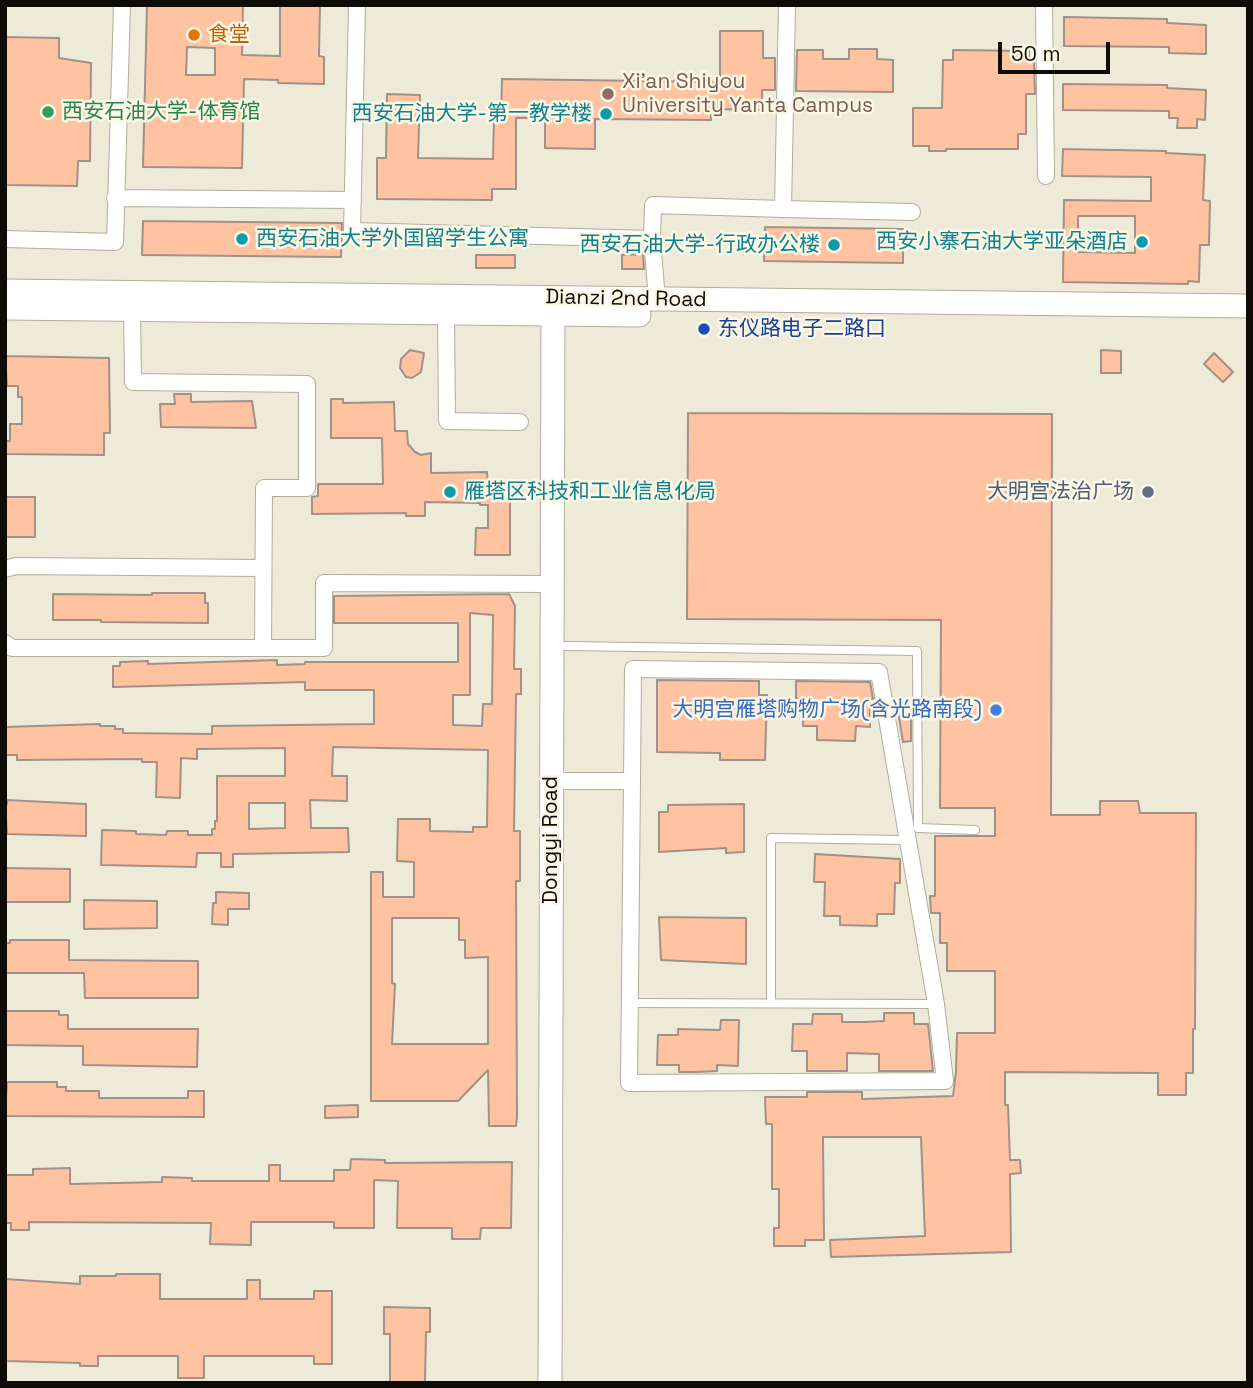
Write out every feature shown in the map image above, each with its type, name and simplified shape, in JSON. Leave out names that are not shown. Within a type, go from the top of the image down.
[{"type":"main road","name":"Dianzi 2nd Road","points":[[5,291],[1248,321]]},
{"type":"main road","name":"Dianzi 2nd Road","points":[[5,308],[446,312],[657,300],[1248,306]]},
{"type":"main road","name":"Dongyi Road","points":[[550,1383],[552,584],[560,306]]},
{"type":"main road","name":"Dongyi Road","points":[[560,306],[566,646],[565,1383]]},
{"type":"street","points":[[5,239],[115,242],[122,5]]},
{"type":"street","points":[[357,5],[352,231],[652,239]]},
{"type":"street","points":[[783,209],[787,5]]},
{"type":"street","points":[[1044,5],[1046,176]]},
{"type":"street","points":[[115,198],[353,200]]},
{"type":"street","points":[[657,300],[652,239],[653,205],[912,212]]},
{"type":"street","points":[[132,309],[133,382],[307,384],[307,488],[264,488],[263,648]]},
{"type":"street","points":[[446,312],[447,421],[520,422]]},
{"type":"street","points":[[5,569],[16,566],[264,568]]},
{"type":"street","points":[[5,643],[12,648],[324,648],[324,583],[552,584]]},
{"type":"street","points":[[633,670],[879,673],[936,1004],[944,1082],[629,1083],[632,781],[633,670]]},
{"type":"street","points":[[566,781],[632,781]]},
{"type":"lane","points":[[566,646],[917,651],[918,828],[975,830]]},
{"type":"lane","points":[[771,1003],[771,838],[906,840]]},
{"type":"lane","points":[[630,1003],[936,1004]]},
{"type":"building","points":[[147,5],[243,5],[242,55],[280,56],[280,5],[320,5],[319,56],[324,57],[324,84],[244,79],[242,168],[143,167]],"holes":[[[187,47],[215,48],[215,75],[186,75]]]},
{"type":"building","points":[[1064,17],[1167,19],[1167,23],[1206,25],[1206,54],[1169,53],[1169,47],[1064,46]]},
{"type":"building","name":"西安石油大学-第一教学楼","points":[[720,31],[763,31],[763,58],[775,58],[775,90],[762,90],[762,110],[711,109],[711,120],[595,119],[595,149],[545,148],[545,118],[516,118],[516,189],[492,189],[492,200],[377,199],[377,158],[386,158],[387,94],[420,95],[418,158],[493,159],[494,118],[501,118],[502,79],[720,82]]},
{"type":"building","name":"西安石油大学-体育馆","points":[[5,37],[59,38],[59,58],[91,63],[90,161],[78,161],[77,186],[5,185]]},
{"type":"building","points":[[849,49],[877,49],[877,59],[893,60],[893,92],[796,91],[797,50],[823,50],[823,59],[849,59]]},
{"type":"building","points":[[953,50],[1029,51],[1029,60],[1034,60],[1035,94],[1026,94],[1026,134],[1018,134],[1018,149],[929,151],[929,146],[913,146],[913,108],[942,108],[943,60],[953,60]]},
{"type":"building","points":[[1063,84],[1167,85],[1167,88],[1206,90],[1205,120],[1197,119],[1197,128],[1177,128],[1178,118],[1169,118],[1169,111],[1063,110]]},
{"type":"building","name":"西安小寨石油大学亚朵酒店","points":[[1063,149],[1166,151],[1205,155],[1203,200],[1210,201],[1209,245],[1200,245],[1199,282],[1063,282],[1064,200],[1151,201],[1151,177],[1062,176]],"holes":[[[1078,216],[1135,216],[1135,253],[1078,252]]]},
{"type":"building","name":"西安石油大学外国留学生公寓","points":[[143,221],[342,223],[341,257],[142,255]]},
{"type":"building","name":"西安石油大学-行政办公楼","points":[[765,227],[903,229],[903,263],[764,261]]},
{"type":"building","points":[[643,254],[644,269],[622,269],[622,255]]},
{"type":"building","points":[[476,255],[515,255],[515,268],[476,268]]},
{"type":"building","points":[[410,350],[424,353],[421,372],[412,378],[406,377],[400,368],[401,359]]},
{"type":"building","points":[[1101,350],[1121,351],[1121,373],[1101,373]]},
{"type":"building","points":[[1214,353],[1233,372],[1223,382],[1204,364]]},
{"type":"building","points":[[5,356],[109,358],[110,433],[104,433],[104,455],[6,454],[6,441],[10,441],[10,424],[22,424],[22,397],[18,397],[18,386],[7,386]]},
{"type":"building","points":[[174,394],[191,394],[191,402],[252,401],[256,428],[161,427],[160,404],[175,404]]},
{"type":"building","points":[[331,399],[343,399],[343,403],[394,402],[395,431],[407,431],[408,444],[415,452],[421,455],[431,453],[431,473],[487,472],[488,484],[510,484],[510,555],[475,555],[476,528],[488,528],[488,505],[480,503],[425,502],[425,516],[406,516],[406,513],[312,514],[312,497],[318,496],[318,484],[383,484],[382,438],[331,438]]},
{"type":"building","name":"大明宫雁塔购物广场(含光路南段)","points":[[688,413],[1052,414],[1051,815],[1100,815],[1100,801],[1138,801],[1140,813],[1196,813],[1193,1073],[1186,1073],[1186,1095],[1158,1095],[1158,1073],[1005,1072],[1010,1160],[1020,1160],[1021,1173],[1010,1174],[1011,1252],[831,1257],[830,1240],[925,1236],[921,1137],[823,1137],[824,1240],[805,1240],[805,1246],[774,1246],[774,1228],[779,1228],[779,1189],[772,1189],[772,1124],[766,1124],[765,1097],[807,1097],[807,1092],[862,1092],[862,1099],[953,1096],[957,1033],[995,1033],[995,971],[947,971],[947,943],[940,943],[940,913],[931,913],[930,896],[935,896],[935,836],[995,836],[995,808],[940,808],[941,620],[687,619]]},
{"type":"building","points":[[5,497],[35,497],[35,537],[5,537]]},
{"type":"building","points":[[205,593],[208,623],[53,620],[53,594]]},
{"type":"building","points":[[509,594],[515,606],[514,669],[521,669],[521,694],[516,694],[514,831],[520,831],[520,881],[516,881],[516,1126],[489,1126],[488,1070],[458,1101],[371,1101],[371,872],[383,872],[383,897],[414,897],[414,862],[397,861],[398,819],[430,819],[430,831],[473,832],[473,827],[487,827],[488,750],[333,747],[332,776],[347,776],[347,801],[310,800],[311,828],[348,828],[349,852],[233,854],[233,867],[221,867],[221,853],[197,853],[196,867],[101,865],[102,830],[166,835],[167,831],[188,831],[188,835],[212,835],[217,821],[217,776],[285,776],[285,748],[197,749],[197,759],[181,758],[180,798],[156,797],[157,762],[142,762],[142,759],[17,760],[17,755],[5,755],[5,727],[100,724],[123,729],[123,733],[212,734],[212,726],[374,724],[374,690],[305,690],[305,682],[113,687],[113,666],[120,666],[120,662],[148,661],[148,664],[277,660],[277,665],[305,662],[458,662],[458,623],[334,623],[334,596]],"holes":[[[470,613],[493,615],[492,704],[483,704],[482,726],[453,725],[453,695],[470,695]],[[249,803],[285,803],[285,828],[249,829]],[[392,918],[459,918],[459,940],[465,940],[465,958],[488,957],[488,1044],[392,1044],[395,984],[392,983]]]},
{"type":"building","points":[[657,680],[759,681],[759,695],[767,695],[765,760],[720,760],[720,753],[657,752]]},
{"type":"building","points":[[796,681],[870,682],[873,699],[870,699],[870,727],[856,726],[855,741],[817,740],[817,726],[803,726],[804,698],[796,698]]},
{"type":"building","points":[[911,709],[911,741],[903,742],[898,711]]},
{"type":"building","points":[[7,800],[86,804],[86,836],[7,834]]},
{"type":"building","points":[[744,804],[744,852],[726,853],[726,848],[659,852],[659,812],[668,812],[668,805]]},
{"type":"building","points":[[815,854],[900,859],[900,883],[895,883],[894,914],[877,914],[877,926],[840,925],[840,916],[824,916],[825,882],[814,882]]},
{"type":"building","points":[[5,868],[70,869],[70,902],[5,902]]},
{"type":"building","points":[[216,892],[249,893],[249,909],[228,909],[228,925],[212,924]]},
{"type":"building","points":[[84,900],[157,901],[157,928],[84,929]]},
{"type":"building","points":[[659,917],[746,918],[746,964],[661,960]]},
{"type":"building","points":[[10,940],[69,940],[69,960],[198,961],[198,998],[85,998],[84,973],[5,973],[5,943],[10,943]]},
{"type":"building","points":[[5,1011],[59,1011],[59,1015],[68,1015],[68,1029],[198,1029],[197,1067],[83,1065],[83,1046],[5,1045]]},
{"type":"building","points":[[884,1013],[914,1013],[914,1024],[928,1024],[933,1071],[879,1071],[879,1054],[847,1053],[847,1071],[807,1071],[807,1051],[792,1051],[793,1024],[812,1024],[813,1014],[842,1014],[842,1022],[865,1022],[884,1021]]},
{"type":"building","points":[[721,1020],[739,1020],[738,1066],[717,1065],[717,1071],[679,1072],[679,1065],[657,1065],[658,1035],[678,1035],[678,1029],[720,1030]]},
{"type":"building","points":[[7,1082],[57,1082],[57,1087],[66,1087],[66,1091],[99,1091],[99,1098],[188,1098],[188,1091],[204,1091],[204,1117],[5,1116]]},
{"type":"building","points":[[358,1105],[358,1117],[325,1118],[325,1106]]},
{"type":"building","points":[[351,1159],[385,1160],[385,1163],[512,1162],[511,1228],[481,1228],[480,1239],[452,1239],[452,1228],[397,1228],[398,1181],[374,1180],[374,1228],[334,1228],[334,1222],[251,1222],[251,1245],[210,1244],[211,1223],[29,1222],[29,1230],[11,1230],[11,1223],[5,1223],[5,1175],[33,1175],[33,1169],[70,1168],[70,1184],[162,1182],[162,1177],[192,1178],[192,1181],[269,1181],[269,1165],[280,1165],[280,1181],[334,1181],[334,1170],[350,1170]]},
{"type":"building","points":[[160,1274],[160,1299],[247,1299],[247,1280],[260,1280],[260,1299],[314,1299],[314,1291],[332,1291],[332,1364],[314,1364],[314,1356],[204,1356],[204,1378],[178,1378],[178,1356],[98,1356],[98,1366],[5,1361],[5,1279],[80,1284],[80,1276]]},
{"type":"building","points":[[384,1307],[430,1308],[430,1332],[426,1332],[425,1383],[390,1383],[390,1334],[384,1334]]},
{"type":"place","name":"食堂","points":[[194,35]]},
{"type":"place","name":"Xi'an Shiyou University Yanta Campus","points":[[608,94]]},
{"type":"place","name":"西安石油大学-体育馆","points":[[48,112]]},
{"type":"place","name":"西安石油大学-第一教学楼","points":[[606,114]]},
{"type":"place","name":"西安石油大学外国留学生公寓","points":[[242,239]]},
{"type":"place","name":"西安小寨石油大学亚朵酒店","points":[[1142,242]]},
{"type":"place","name":"西安石油大学-行政办公楼","points":[[834,245]]},
{"type":"place","name":"东仪路电子二路口","points":[[704,329]]},
{"type":"place","name":"雁塔区科技和工业信息化局","points":[[450,492]]},
{"type":"place","name":"大明宫法治广场","points":[[1148,492]]},
{"type":"place","name":"大明宫雁塔购物广场(含光路南段)","points":[[996,710]]}]
